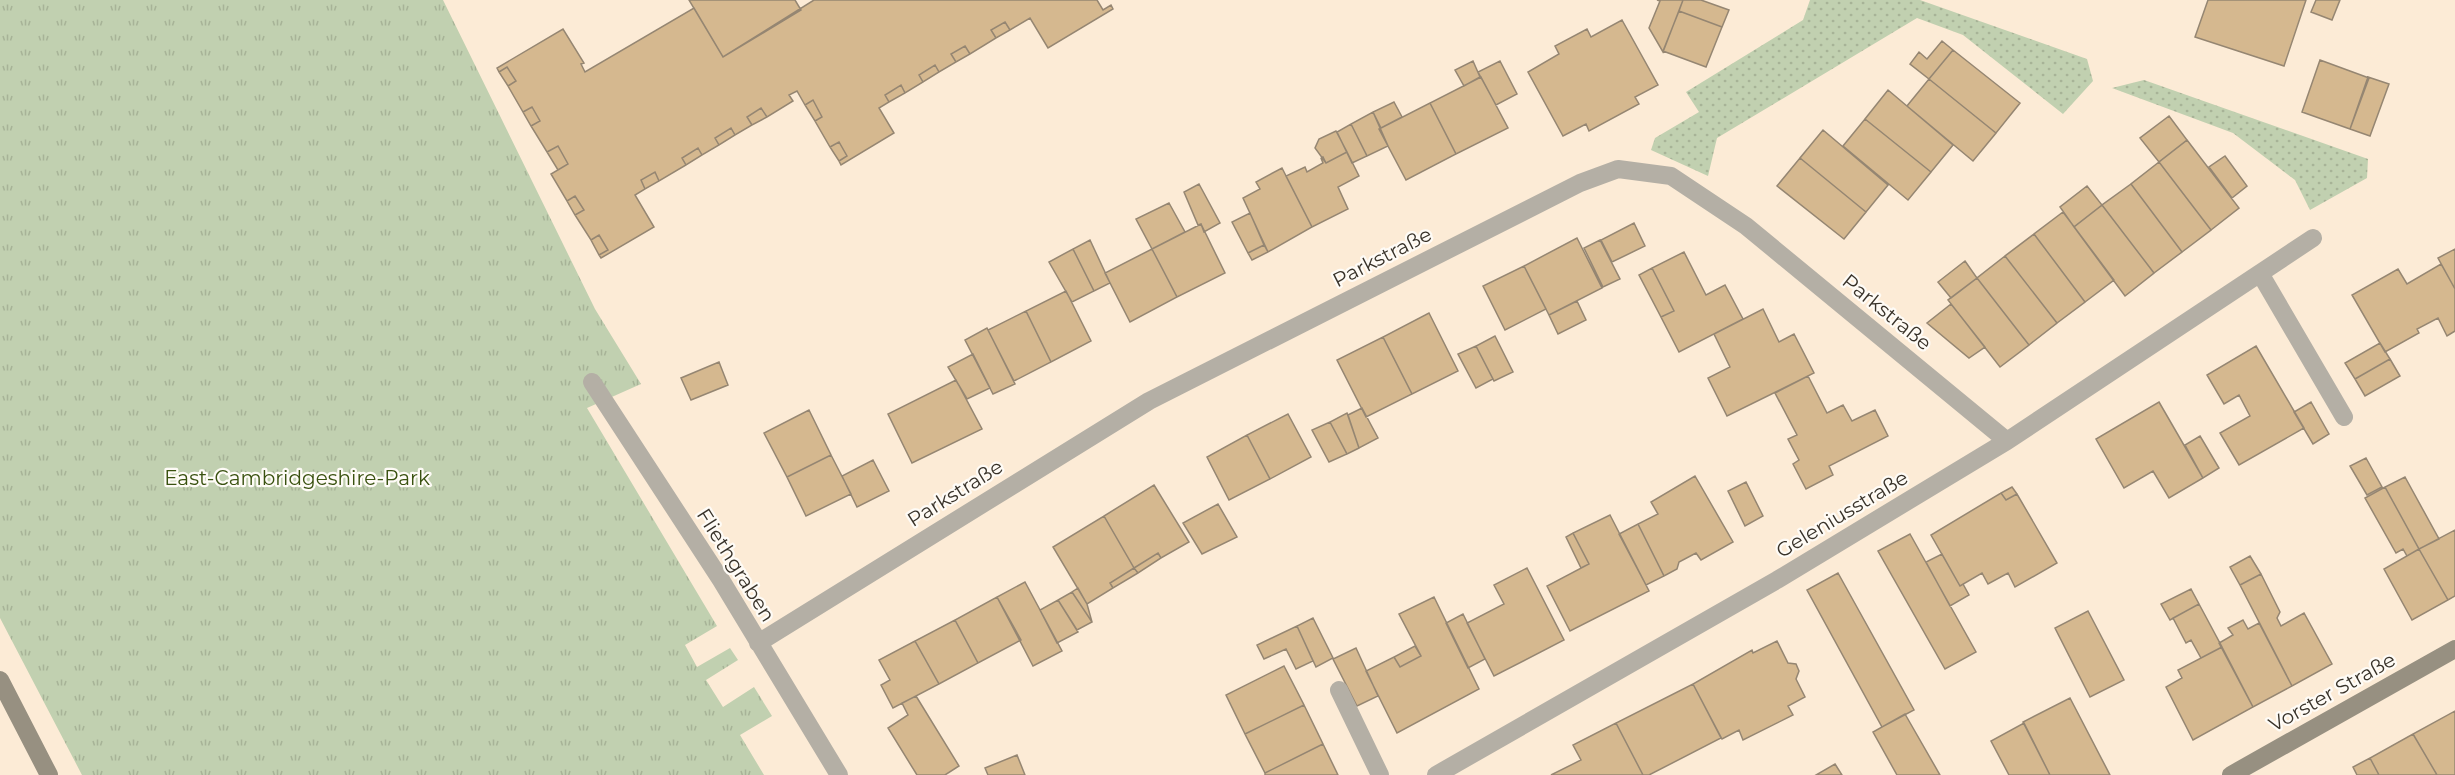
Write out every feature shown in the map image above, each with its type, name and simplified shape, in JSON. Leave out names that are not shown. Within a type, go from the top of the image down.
[{"type":"main road","name":"Vorster Straße","points":[[2231,775],[2455,649]]},
{"type":"main road","points":[[0,680],[49,775]]},
{"type":"street","name":"Parkstraße","points":[[758,643],[1149,401],[1580,183],[1618,169],[1671,176],[1746,226],[2007,441]]},
{"type":"street","name":"Geleniusstraße","points":[[1436,775],[1776,580],[2007,441],[2261,275],[2313,238]]},
{"type":"street","points":[[2261,275],[2344,417]]},
{"type":"street","name":"Fliethgraben","points":[[592,382],[839,775]]},
{"type":"street","points":[[1339,690],[1380,775]]},
{"type":"green space","name":"East-Cambridgeshire-Park","points":[[0,0],[443,0],[595,309],[641,384],[587,408],[717,626],[685,645],[697,667],[730,648],[738,660],[706,680],[723,707],[754,687],[772,716],[740,735],[764,775],[82,775],[0,618]]},
{"type":"green space","points":[[1810,0],[1920,0],[2087,59],[2093,81],[2063,114],[1963,35],[1917,18],[1717,138],[1708,176],[1651,150],[1655,138],[1699,112],[1686,92],[1803,20]]},
{"type":"green space","points":[[2144,80],[2368,159],[2367,178],[2310,210],[2295,180],[2233,133],[2112,88]]},
{"type":"building","points":[[689,0],[795,0],[801,10],[723,57]]},
{"type":"building","points":[[814,0],[1097,0],[1103,10],[1111,5],[1113,9],[1048,48],[1030,18],[1010,30],[1005,22],[991,30],[996,38],[970,54],[965,46],[951,54],[956,62],[939,72],[935,65],[919,75],[923,82],[905,93],[901,85],[885,95],[889,102],[879,108],[894,133],[841,165],[839,161],[847,156],[839,142],[830,147],[815,121],[822,117],[813,100],[805,105],[797,91],[789,95],[793,101],[767,117],[761,108],[747,117],[752,125],[735,135],[731,128],[715,138],[719,145],[702,155],[698,148],[682,158],[686,165],[659,181],[655,172],[641,180],[645,189],[635,195],[654,227],[601,258],[599,255],[608,250],[599,235],[591,240],[575,215],[584,210],[575,196],[567,201],[551,174],[568,164],[558,146],[547,152],[531,126],[540,121],[532,107],[523,112],[508,86],[516,81],[507,67],[499,72],[497,68],[563,29],[584,63],[581,64],[585,72],[694,8],[723,57]]},
{"type":"building","points":[[1657,0],[1683,0],[1663,52],[1649,28],[1660,1]]},
{"type":"building","points":[[1683,0],[1701,0],[1729,10],[1722,27],[1679,11]]},
{"type":"building","points":[[2208,0],[2306,0],[2284,66],[2195,37]]},
{"type":"building","points":[[2316,0],[2340,0],[2332,20],[2311,12]]},
{"type":"building","points":[[1679,11],[1722,27],[1706,67],[1663,51]]},
{"type":"building","points":[[1622,20],[1658,85],[1635,97],[1639,104],[1589,131],[1586,124],[1563,136],[1528,72],[1559,54],[1555,46],[1587,29],[1591,37]]},
{"type":"building","points":[[1005,22],[1010,30],[996,38],[991,30]]},
{"type":"building","points":[[1942,41],[1953,50],[1929,79],[1910,64],[1919,52],[1927,59]]},
{"type":"building","points":[[965,46],[970,54],[956,62],[951,54]]},
{"type":"building","points":[[1953,50],[2020,103],[1996,133],[1929,79]]},
{"type":"building","points":[[2320,60],[2369,78],[2350,129],[2302,112]]},
{"type":"building","points":[[1473,61],[1480,77],[1464,86],[1455,70]]},
{"type":"building","points":[[1500,61],[1517,94],[1496,105],[1478,72]]},
{"type":"building","points":[[935,65],[939,72],[923,82],[919,75]]},
{"type":"building","points":[[507,67],[516,81],[508,86],[499,72]]},
{"type":"building","points":[[1481,77],[1508,128],[1456,154],[1430,103]]},
{"type":"building","points":[[2368,77],[2389,84],[2370,136],[2350,129]]},
{"type":"building","points":[[1929,79],[1996,133],[1973,161],[1907,106]]},
{"type":"building","points":[[901,85],[905,93],[889,102],[885,95]]},
{"type":"building","points":[[1888,90],[1953,145],[1931,172],[1865,119]]},
{"type":"building","points":[[813,100],[822,117],[815,121],[805,105]]},
{"type":"building","points":[[1394,102],[1402,117],[1381,128],[1373,112]]},
{"type":"building","points":[[1430,103],[1456,154],[1406,180],[1379,129]]},
{"type":"building","points":[[532,107],[540,121],[531,126],[523,112]]},
{"type":"building","points":[[761,108],[767,117],[752,125],[747,117]]},
{"type":"building","points":[[1373,112],[1388,146],[1367,156],[1351,124]]},
{"type":"building","points":[[2169,116],[2187,140],[2159,162],[2140,138]]},
{"type":"building","points":[[1865,119],[1931,172],[1908,200],[1843,146]]},
{"type":"building","points":[[1351,124],[1367,156],[1352,163],[1337,132]]},
{"type":"building","points":[[731,128],[735,135],[719,145],[715,138]]},
{"type":"building","points":[[1823,130],[1888,185],[1866,212],[1800,158]]},
{"type":"building","points":[[1336,131],[1347,152],[1326,163],[1315,148],[1319,139]]},
{"type":"building","points":[[2187,140],[2239,208],[2211,230],[2159,162]]},
{"type":"building","points":[[839,142],[847,156],[839,161],[830,147]]},
{"type":"building","points":[[558,146],[568,164],[558,170],[547,152]]},
{"type":"building","points":[[698,148],[702,155],[686,165],[682,158]]},
{"type":"building","points":[[1347,152],[1359,176],[1338,187],[1348,209],[1312,227],[1286,176],[1305,167],[1307,172],[1323,163],[1321,158],[1323,157],[1326,163]]},
{"type":"building","points":[[2225,156],[2247,186],[2232,198],[2209,167]]},
{"type":"building","points":[[1800,158],[1866,212],[1844,239],[1777,186]]},
{"type":"building","points":[[2159,162],[2211,230],[2182,252],[2131,184]]},
{"type":"building","points":[[1282,168],[1312,227],[1268,252],[1243,198],[1260,189],[1256,182]]},
{"type":"building","points":[[655,172],[659,181],[645,189],[641,180]]},
{"type":"building","points":[[1199,184],[1220,223],[1204,232],[1201,224],[1198,225],[1184,192]]},
{"type":"building","points":[[2131,184],[2182,252],[2154,273],[2102,205]]},
{"type":"building","points":[[2087,186],[2102,205],[2074,227],[2060,207]]},
{"type":"building","points":[[575,196],[584,210],[575,215],[567,201]]},
{"type":"building","points":[[1169,203],[1185,232],[1152,249],[1136,219]]},
{"type":"building","points":[[2102,205],[2154,273],[2125,296],[2074,227]]},
{"type":"building","points":[[2063,212],[2114,280],[2085,302],[2034,234]]},
{"type":"building","points":[[1250,213],[1264,245],[1248,253],[1232,222]]},
{"type":"building","points":[[1634,223],[1645,246],[1612,262],[1601,240]]},
{"type":"building","points":[[1201,224],[1225,273],[1177,297],[1152,249]]},
{"type":"building","points":[[2034,234],[2085,302],[2057,323],[2005,256]]},
{"type":"building","points":[[599,235],[608,250],[599,255],[591,240]]},
{"type":"building","points":[[1577,238],[1602,288],[1549,315],[1524,266]]},
{"type":"building","points":[[1090,240],[1110,283],[1094,291],[1073,249]]},
{"type":"building","points":[[1600,240],[1620,279],[1603,287],[1584,248]]},
{"type":"building","points":[[1264,245],[1268,252],[1252,260],[1248,253]]},
{"type":"building","points":[[1073,249],[1094,291],[1072,302],[1049,262]]},
{"type":"building","points":[[1152,249],[1177,297],[1130,322],[1105,273]]},
{"type":"building","points":[[2455,249],[2455,289],[2438,258]]},
{"type":"building","points":[[1684,252],[1706,295],[1725,285],[1743,319],[1679,352],[1661,317],[1674,311],[1652,268]]},
{"type":"building","points":[[2005,256],[2057,323],[2029,345],[1977,278]]},
{"type":"building","points":[[1965,261],[1977,278],[1951,298],[1938,282]]},
{"type":"building","points":[[2441,264],[2455,289],[2455,331],[2447,336],[2438,318],[2417,329],[2419,333],[2385,352],[2352,295],[2398,269],[2407,284]]},
{"type":"building","points":[[1524,266],[1546,309],[1505,330],[1483,286]]},
{"type":"building","points":[[1652,268],[1674,311],[1661,317],[1639,275]]},
{"type":"building","points":[[1977,278],[2029,345],[2000,367],[1948,300]]},
{"type":"building","points":[[1066,291],[1091,341],[1051,362],[1026,311]]},
{"type":"building","points":[[1577,301],[1586,320],[1558,334],[1549,315]]},
{"type":"building","points":[[1951,304],[1985,347],[1969,358],[1927,323]]},
{"type":"building","points":[[1763,309],[1779,342],[1794,334],[1814,373],[1727,416],[1708,378],[1730,367],[1714,334]]},
{"type":"building","points":[[1026,311],[1051,362],[1014,381],[988,330]]},
{"type":"building","points":[[1429,313],[1458,371],[1412,394],[1383,337]]},
{"type":"building","points":[[987,328],[1015,384],[993,394],[965,340]]},
{"type":"building","points":[[1495,336],[1513,372],[1494,381],[1476,346]]},
{"type":"building","points":[[1383,337],[1412,394],[1366,417],[1337,360]]},
{"type":"building","points":[[2380,343],[2390,359],[2355,379],[2345,363]]},
{"type":"building","points":[[1476,346],[1493,379],[1476,388],[1458,354]]},
{"type":"building","points":[[2256,346],[2304,428],[2239,465],[2220,433],[2250,416],[2239,395],[2224,404],[2207,375]]},
{"type":"building","points":[[973,354],[990,388],[967,399],[948,367]]},
{"type":"building","points":[[2390,359],[2400,376],[2365,396],[2355,379]]},
{"type":"building","points":[[719,362],[728,385],[691,400],[681,378]]},
{"type":"building","points":[[1808,376],[1827,413],[1843,405],[1852,421],[1875,410],[1888,436],[1829,466],[1833,475],[1806,489],[1793,464],[1799,460],[1788,439],[1797,435],[1775,393]]},
{"type":"building","points":[[956,380],[982,429],[912,463],[888,414]]},
{"type":"building","points":[[2159,402],[2203,478],[2169,498],[2153,471],[2124,488],[2096,439]]},
{"type":"building","points":[[2311,402],[2329,434],[2313,444],[2294,412]]},
{"type":"building","points":[[1362,408],[1378,438],[1359,448],[1348,415]]},
{"type":"building","points":[[809,410],[831,455],[787,477],[764,433]]},
{"type":"building","points":[[1347,413],[1359,448],[1347,454],[1330,422]]},
{"type":"building","points":[[1288,414],[1311,457],[1270,479],[1247,435]]},
{"type":"building","points":[[1330,422],[1347,454],[1329,462],[1312,430]]},
{"type":"building","points":[[1247,435],[1270,479],[1229,500],[1207,457]]},
{"type":"building","points":[[2200,436],[2219,468],[2203,478],[2185,445]]},
{"type":"building","points":[[831,455],[851,494],[806,516],[787,477]]},
{"type":"building","points":[[2366,458],[2382,487],[2367,495],[2350,466]]},
{"type":"building","points":[[873,460],[889,491],[857,507],[842,476]]},
{"type":"building","points":[[1695,476],[1733,542],[1701,560],[1696,553],[1679,562],[1677,569],[1664,576],[1638,524],[1658,514],[1651,502]]},
{"type":"building","points":[[2405,477],[2439,539],[2419,549],[2385,487]]},
{"type":"building","points":[[1746,482],[1763,516],[1745,526],[1728,491]]},
{"type":"building","points":[[1154,485],[1189,542],[1161,558],[1158,553],[1134,568],[1104,516]]},
{"type":"building","points":[[2012,487],[2017,494],[2006,500],[2001,493]]},
{"type":"building","points":[[2385,487],[2419,549],[2407,556],[2403,549],[2396,553],[2365,498]]},
{"type":"building","points":[[2001,493],[2006,500],[2017,494],[2057,563],[2015,587],[2008,573],[1988,584],[1982,573],[1960,586],[1931,535]]},
{"type":"building","points":[[1218,504],[1237,537],[1202,554],[1183,523]]},
{"type":"building","points":[[1610,515],[1649,591],[1570,631],[1547,586],[1589,564],[1573,533]]},
{"type":"building","points":[[1104,516],[1134,568],[1110,583],[1113,588],[1087,604],[1053,547]]},
{"type":"building","points":[[1638,524],[1664,576],[1646,585],[1619,534]]},
{"type":"building","points":[[2455,530],[2455,596],[2448,600],[2419,549]]},
{"type":"building","points":[[1573,533],[1589,564],[1581,568],[1566,537]]},
{"type":"building","points":[[1910,534],[1976,652],[1945,669],[1878,551]]},
{"type":"building","points":[[2419,549],[2448,600],[2412,620],[2384,569]]},
{"type":"building","points":[[1158,553],[1161,558],[1138,573],[1134,568]]},
{"type":"building","points":[[1942,554],[1960,586],[1963,584],[1969,595],[1950,606],[1926,562]]},
{"type":"building","points":[[2250,556],[2261,574],[2240,585],[2230,567]]},
{"type":"building","points":[[1134,568],[1138,573],[1113,588],[1110,583]]},
{"type":"building","points":[[1527,568],[1564,640],[1494,676],[1467,623],[1504,604],[1494,585]]},
{"type":"building","points":[[1838,573],[1914,710],[1882,727],[1807,590]]},
{"type":"building","points":[[2261,574],[2280,612],[2277,618],[2281,626],[2304,613],[2332,664],[2292,686],[2240,585]]},
{"type":"building","points":[[1025,582],[1062,651],[1033,666],[997,597]]},
{"type":"building","points":[[1078,588],[1087,604],[1092,622],[1072,592]]},
{"type":"building","points":[[2191,589],[2199,604],[2170,620],[2161,604]]},
{"type":"building","points":[[1072,592],[1092,622],[1077,630],[1058,600]]},
{"type":"building","points":[[997,597],[1021,640],[978,663],[955,620]]},
{"type":"building","points":[[1434,597],[1479,689],[1397,733],[1366,671],[1394,657],[1400,667],[1421,656],[1399,614]]},
{"type":"building","points":[[1058,600],[1078,632],[1057,643],[1040,610]]},
{"type":"building","points":[[2199,604],[2222,647],[2201,658],[2191,640],[2186,643],[2173,618]]},
{"type":"building","points":[[2088,611],[2124,680],[2090,697],[2055,628]]},
{"type":"building","points":[[1463,614],[1485,659],[1468,668],[1446,623]]},
{"type":"building","points":[[1313,618],[1333,658],[1316,667],[1297,626]]},
{"type":"building","points":[[955,620],[978,663],[939,684],[915,641]]},
{"type":"building","points":[[2243,620],[2248,629],[2259,623],[2292,686],[2253,707],[2219,643],[2233,635],[2228,628]]},
{"type":"building","points":[[1297,626],[1313,661],[1296,669],[1286,649],[1264,659],[1257,645]]},
{"type":"building","points":[[915,641],[939,684],[893,708],[881,685],[890,680],[879,660]]},
{"type":"building","points":[[1777,641],[1788,663],[1796,664],[1799,671],[1796,679],[1805,697],[1788,706],[1793,715],[1743,740],[1739,730],[1722,739],[1693,684],[1752,650],[1753,653]]},
{"type":"building","points":[[1415,646],[1421,656],[1400,667],[1394,657]]},
{"type":"building","points":[[2222,647],[2253,707],[2193,740],[2166,687],[2182,678],[2178,670]]},
{"type":"building","points":[[1356,648],[1378,696],[1357,706],[1333,659]]},
{"type":"building","points":[[1284,666],[1304,705],[1245,734],[1226,695]]},
{"type":"building","points":[[1693,684],[1721,738],[1649,775],[1643,775],[1616,723]]},
{"type":"building","points":[[916,696],[959,766],[945,775],[917,775],[888,728],[908,715],[902,703]]},
{"type":"building","points":[[2070,698],[2110,775],[2050,775],[2023,722]]},
{"type":"building","points":[[1304,705],[1323,744],[1265,773],[1245,734]]},
{"type":"building","points":[[2455,711],[2455,775],[2437,775],[2413,734]]},
{"type":"building","points":[[1905,714],[1940,775],[1897,775],[1873,732]]},
{"type":"building","points":[[1616,723],[1643,775],[1551,775],[1581,760],[1573,745]]},
{"type":"building","points":[[2024,723],[2050,775],[2009,775],[1991,741]]},
{"type":"building","points":[[2413,734],[2437,775],[2379,775],[2370,758]]},
{"type":"building","points":[[1323,744],[1338,775],[1265,775],[1265,773]]},
{"type":"building","points":[[1017,755],[1025,775],[988,775],[985,768]]},
{"type":"building","points":[[2370,758],[2379,775],[2357,775],[2353,767]]},
{"type":"building","points":[[1835,764],[1842,775],[1816,775]]}]
